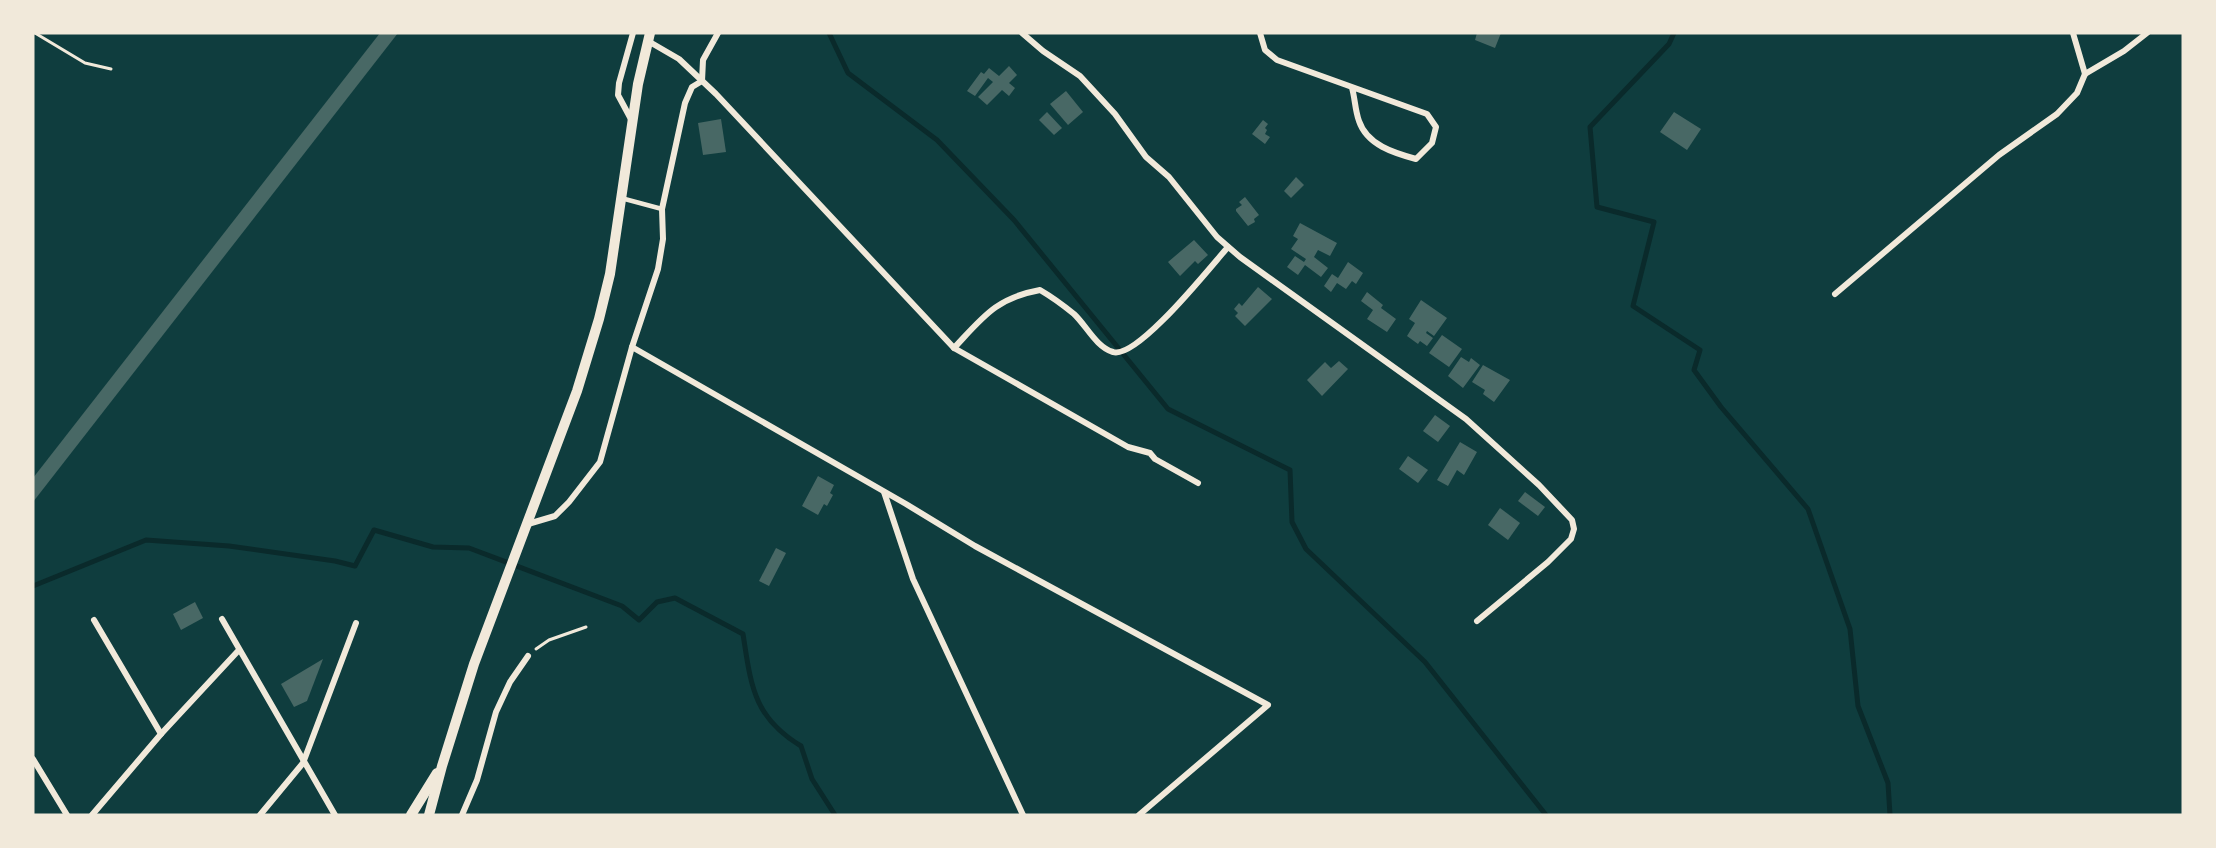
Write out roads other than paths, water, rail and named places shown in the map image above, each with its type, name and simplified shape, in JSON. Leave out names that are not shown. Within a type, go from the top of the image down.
[{"type":"street","points":[[633,33],[619,83],[618,95],[633,121]]},
{"type":"street","points":[[702,81],[704,60],[718,33]]},
{"type":"street","points":[[1022,33],[1043,51],[1080,76],[1115,114],[1146,157],[1169,177],[1217,237],[1228,247],[1466,419],[1539,486],[1572,520],[1574,529],[1571,539],[1548,562],[1477,621]]},
{"type":"street","points":[[1260,33],[1265,50],[1277,60],[1427,114],[1436,127],[1432,143],[1416,159],[1389,151],[1372,140],[1359,123],[1353,88]]},
{"type":"street","points":[[2073,33],[2085,74]]},
{"type":"street","points":[[1835,294],[1999,155],[2057,114],[2077,93],[2085,74],[2124,51],[2147,33]]},
{"type":"street","points":[[429,815],[474,664],[577,391],[596,330],[610,274],[633,121],[649,37],[679,59],[702,81],[954,348],[1128,447],[1150,453],[1155,459],[1198,483]]},
{"type":"street","points":[[528,524],[555,516],[600,462],[632,347],[658,269],[663,239],[662,209],[685,103],[692,87],[702,81]]},
{"type":"street","points":[[954,348],[992,308],[1021,294],[1040,290],[1075,315],[1100,343],[1112,352],[1122,353],[1138,343],[1162,322],[1228,247]]},
{"type":"street","points":[[632,347],[975,546],[1268,705],[1139,815]]},
{"type":"street","points":[[884,492],[913,579],[1023,815]]},
{"type":"street","points":[[94,620],[161,734]]},
{"type":"street","points":[[222,620],[335,815]]},
{"type":"street","points":[[260,815],[303,763],[356,623]]},
{"type":"street","points":[[92,815],[161,734],[238,651]]},
{"type":"street","points":[[462,815],[477,780],[496,712],[510,682],[528,656]]},
{"type":"street","points":[[33,759],[66,815]]},
{"type":"street","points":[[411,815],[442,766]]},
{"type":"lane","points":[[621,198],[662,209]]},
{"type":"waterway","points":[[829,33],[848,73],[937,140],[1014,220],[1168,409],[1290,470],[1292,522],[1306,549],[1425,662],[1546,815]]},
{"type":"waterway","points":[[1674,33],[1669,44],[1590,127],[1597,207],[1654,222],[1633,306],[1700,350],[1694,370],[1721,407],[1808,509],[1850,629],[1858,706],[1888,783],[1890,815]]},
{"type":"waterway","points":[[33,586],[146,540],[229,546],[335,561],[355,566],[374,530],[433,547],[469,548],[622,606],[639,620],[657,602],[675,598],[743,634],[752,684],[757,698],[773,723],[801,746],[812,779],[835,815]]}]
